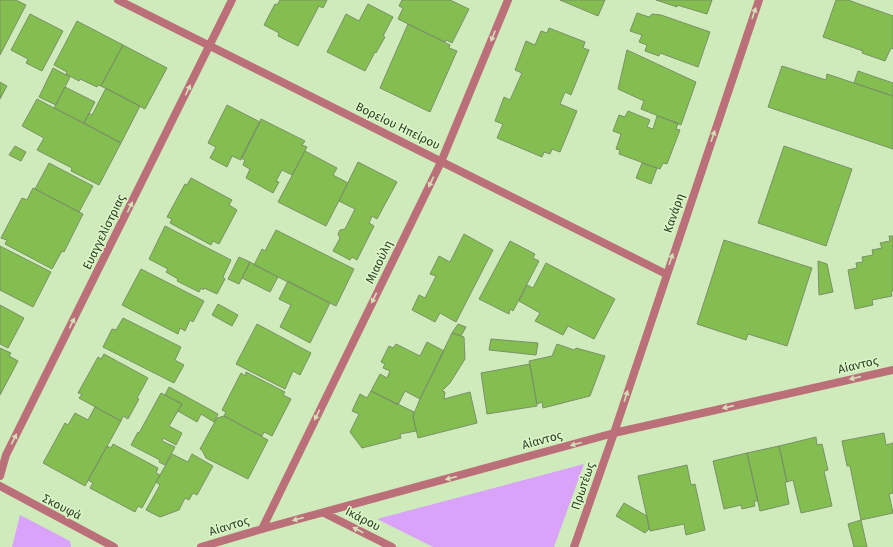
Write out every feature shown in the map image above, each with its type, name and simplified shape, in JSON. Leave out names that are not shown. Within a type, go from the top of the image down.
[{"type":"street","name":"Βορείου Ηπείρου","points":[[118,0],[666,274]]},
{"type":"street","name":"Ευαγγελίστριας","points":[[0,476],[6,455],[232,0]]},
{"type":"street","name":"Μιαούλη","points":[[262,529],[441,162],[508,0]]},
{"type":"street","name":"Κανάρη","points":[[614,433],[759,0]]},
{"type":"street","name":"Αίαντος","points":[[201,547],[614,433],[893,370]]},
{"type":"street","name":"Πρωτέως","points":[[574,547],[614,433]]},
{"type":"street","name":"Σκουφά","points":[[0,486],[114,547]]},
{"type":"street","name":"Ικάρου","points":[[324,513],[392,547]]},
{"type":"shaded area","points":[[584,464],[554,547],[433,547],[377,519]]},
{"type":"shaded area","points":[[20,515],[70,541],[71,547],[12,547]]},
{"type":"building","points":[[0,0],[16,0],[26,5],[0,55]]},
{"type":"building","points":[[280,0],[327,0],[323,8],[319,6],[298,46],[278,36],[279,33],[264,25],[275,4],[277,5]]},
{"type":"building","points":[[402,0],[450,0],[469,9],[452,43],[446,40],[445,42],[398,19],[403,8],[399,6]]},
{"type":"building","points":[[560,0],[605,0],[598,16]]},
{"type":"building","points":[[656,0],[712,0],[707,14]]},
{"type":"building","points":[[836,0],[848,0],[893,16],[893,49],[891,48],[885,61],[862,53],[863,51],[823,37]]},
{"type":"building","points":[[368,4],[393,17],[383,36],[385,37],[365,71],[327,52],[346,14],[359,21]]},
{"type":"building","points":[[637,13],[649,17],[652,14],[661,15],[710,32],[698,67],[660,53],[659,56],[645,51],[647,45],[639,42],[642,35],[630,31]]},
{"type":"building","points":[[30,14],[63,31],[42,71],[26,63],[28,59],[11,50]]},
{"type":"building","points":[[77,21],[123,45],[101,86],[98,85],[97,87],[80,79],[79,81],[54,65]]},
{"type":"building","points":[[408,24],[450,45],[449,48],[457,51],[430,112],[380,88]]},
{"type":"building","points":[[549,28],[585,42],[583,48],[589,50],[571,95],[565,92],[560,104],[577,111],[560,152],[552,149],[550,154],[544,152],[542,157],[497,138],[503,124],[495,121],[504,97],[510,100],[522,73],[515,70],[526,41],[535,45],[541,31],[547,33]]},
{"type":"building","points":[[123,45],[167,68],[145,109],[101,86]]},
{"type":"building","points":[[627,50],[696,82],[681,125],[641,109],[644,101],[618,89]]},
{"type":"building","points":[[782,66],[826,80],[827,74],[893,96],[893,149],[768,107]]},
{"type":"building","points":[[53,68],[70,77],[56,105],[39,97]]},
{"type":"building","points":[[858,71],[893,83],[893,96],[854,83]]},
{"type":"building","points":[[0,82],[7,86],[0,99]]},
{"type":"building","points":[[65,87],[95,102],[84,123],[54,108]]},
{"type":"building","points":[[106,88],[140,106],[121,143],[84,123],[89,113],[92,115]]},
{"type":"building","points":[[37,99],[121,143],[99,185],[71,171],[72,168],[37,150],[44,138],[22,126]]},
{"type":"building","points":[[227,105],[260,122],[241,160],[232,156],[227,167],[210,158],[216,147],[208,143]]},
{"type":"building","points":[[628,111],[650,120],[647,127],[653,129],[657,116],[678,123],[676,129],[680,130],[667,164],[663,163],[660,169],[619,154],[620,150],[616,149],[621,134],[613,131],[619,115],[625,117]]},
{"type":"building","points":[[261,119],[305,141],[302,145],[307,147],[292,175],[282,170],[276,181],[279,182],[273,193],[246,178],[250,169],[243,165],[245,160],[241,158]]},
{"type":"building","points":[[15,146],[26,152],[21,161],[9,155]]},
{"type":"building","points":[[784,146],[852,169],[826,246],[758,223]]},
{"type":"building","points":[[305,151],[337,168],[333,175],[348,183],[326,226],[278,202]]},
{"type":"building","points":[[358,162],[397,182],[377,219],[372,216],[369,223],[374,226],[357,260],[352,257],[350,260],[333,251],[340,238],[338,234],[340,230],[345,229],[355,209],[339,201]]},
{"type":"building","points":[[49,163],[93,186],[79,212],[35,189]]},
{"type":"building","points":[[642,163],[657,168],[651,184],[636,178]]},
{"type":"building","points":[[191,178],[232,200],[229,205],[237,210],[219,244],[213,241],[211,245],[170,223],[172,219],[167,217],[185,184],[187,185]]},
{"type":"building","points":[[33,188],[83,214],[64,252],[62,251],[52,269],[5,244],[7,240],[1,238],[22,198],[27,200]]},
{"type":"building","points":[[165,226],[231,260],[223,277],[225,279],[217,294],[204,288],[203,290],[201,288],[199,292],[177,281],[178,279],[166,272],[168,269],[149,259]]},
{"type":"building","points":[[276,230],[354,269],[336,306],[254,265],[262,249],[265,251]]},
{"type":"building","points":[[464,234],[493,250],[456,322],[440,313],[435,322],[412,310],[419,295],[425,298],[436,276],[430,274],[439,256],[450,262]]},
{"type":"building","points":[[889,236],[893,236],[892,296],[872,300],[873,305],[855,309],[848,270],[857,268],[856,263],[863,262],[862,257],[873,255],[872,250],[882,248],[880,243],[890,241]]},
{"type":"building","points":[[724,240],[812,268],[787,346],[748,334],[746,340],[697,324]]},
{"type":"building","points":[[510,241],[535,254],[533,258],[539,261],[513,311],[510,309],[509,314],[479,299]]},
{"type":"building","points":[[0,246],[51,272],[33,307],[0,290]]},
{"type":"building","points":[[239,257],[250,262],[239,284],[228,279]]},
{"type":"building","points":[[818,261],[827,264],[833,292],[819,295]]},
{"type":"building","points":[[250,262],[278,277],[270,292],[242,278]]},
{"type":"building","points":[[546,263],[615,299],[594,339],[568,326],[563,335],[535,321],[540,313],[519,301],[527,285],[533,288]]},
{"type":"building","points":[[141,269],[204,301],[193,322],[190,320],[185,331],[180,328],[178,334],[122,305]]},
{"type":"building","points":[[288,281],[330,303],[310,343],[280,327],[291,305],[279,299]]},
{"type":"building","points":[[218,304],[238,315],[232,326],[212,315]]},
{"type":"building","points":[[0,305],[24,318],[8,348],[0,344]]},
{"type":"building","points":[[123,318],[181,347],[175,360],[184,365],[174,383],[103,347],[112,329],[116,330]]},
{"type":"building","points":[[257,324],[311,353],[300,375],[293,371],[285,389],[236,364]]},
{"type":"building","points":[[458,324],[466,327],[461,336],[452,333]]},
{"type":"building","points":[[452,333],[464,337],[465,359],[450,383],[442,391],[445,392],[444,399],[470,392],[477,423],[418,438],[413,416]]},
{"type":"building","points":[[491,339],[538,343],[536,355],[489,350]]},
{"type":"building","points":[[427,342],[444,351],[420,399],[405,391],[398,405],[371,391],[380,374],[387,378],[390,371],[383,368],[385,364],[381,362],[389,346],[393,348],[396,344],[420,356]]},
{"type":"building","points":[[557,344],[574,350],[576,348],[605,356],[590,396],[543,408],[542,402],[537,404],[529,361],[552,356]]},
{"type":"building","points":[[0,348],[11,353],[9,356],[18,361],[0,395]]},
{"type":"building","points":[[104,354],[148,378],[128,419],[123,416],[121,421],[79,398],[82,394],[78,393],[98,357],[101,359]]},
{"type":"building","points":[[530,364],[537,406],[487,414],[481,373]]},
{"type":"building","points":[[246,372],[285,392],[283,395],[291,399],[272,436],[264,432],[262,436],[224,416],[226,412],[222,410],[241,373],[245,376]]},
{"type":"building","points":[[169,387],[218,414],[214,422],[201,414],[197,422],[178,411],[182,404],[165,395]]},
{"type":"building","points":[[371,391],[414,412],[413,416],[416,431],[400,434],[401,438],[362,448],[350,432],[359,414],[352,411],[360,394],[367,398]]},
{"type":"building","points":[[161,393],[182,404],[169,426],[182,433],[176,445],[163,438],[162,441],[175,447],[165,465],[159,462],[160,460],[131,445]]},
{"type":"building","points":[[95,407],[121,421],[85,486],[43,463],[65,423],[68,425],[75,413],[88,420]]},
{"type":"building","points":[[224,416],[268,440],[248,479],[206,458],[200,449],[217,418]]},
{"type":"building","points":[[884,433],[886,445],[893,443],[893,493],[889,494],[893,513],[861,520],[850,466],[847,466],[842,441]]},
{"type":"building","points":[[816,437],[817,445],[822,444],[828,470],[824,471],[832,506],[801,513],[793,480],[787,482],[779,446]]},
{"type":"building","points":[[113,444],[158,468],[156,473],[160,475],[142,508],[138,506],[135,512],[90,488],[93,483],[88,480],[107,446],[111,448]]},
{"type":"building","points":[[779,446],[787,482],[785,482],[789,504],[760,511],[747,453]]},
{"type":"building","points":[[747,453],[758,501],[754,501],[755,506],[742,509],[741,505],[724,509],[713,461]]},
{"type":"building","points":[[172,454],[188,462],[192,454],[213,466],[197,495],[193,493],[189,500],[185,498],[179,510],[160,517],[146,510],[160,485],[156,482]]},
{"type":"building","points":[[687,465],[691,485],[695,484],[705,530],[686,535],[684,524],[650,531],[638,476]]},
{"type":"building","points":[[624,503],[647,516],[649,529],[645,533],[616,516]]},
{"type":"building","points":[[861,520],[867,547],[854,547],[848,524]]}]
